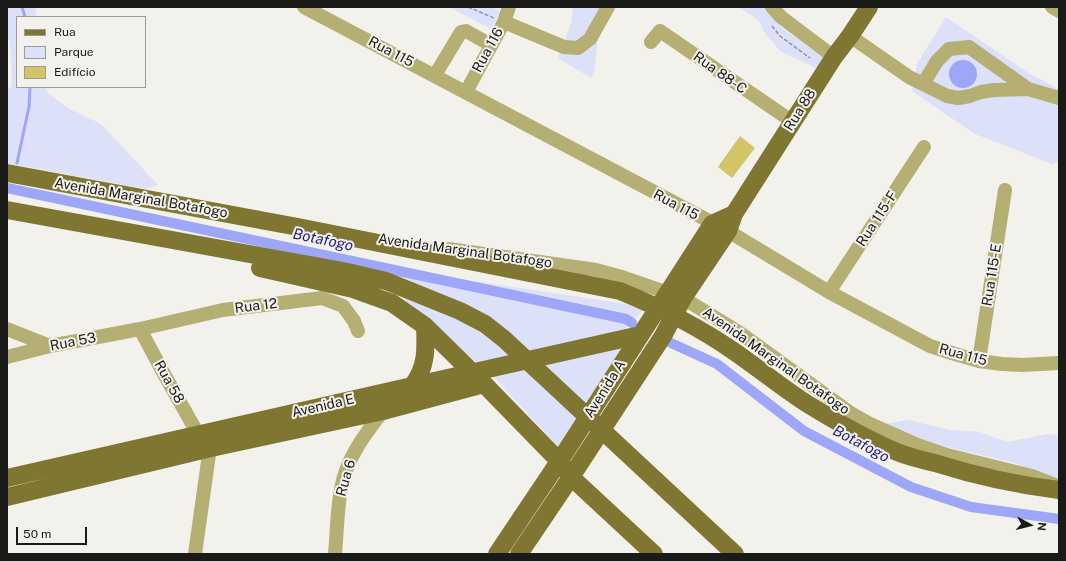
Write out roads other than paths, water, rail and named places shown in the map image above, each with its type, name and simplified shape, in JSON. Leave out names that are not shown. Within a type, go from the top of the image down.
[{"type":"main road","name":"Rua 88","points":[[720,228],[734,214],[834,57],[869,7]]},
{"type":"main road","name":"Avenida Marginal Botafogo","points":[[7,173],[298,226],[620,291],[650,303],[686,321],[731,349],[804,402],[843,425],[898,452],[963,472],[996,480],[1059,490]]},
{"type":"main road","points":[[7,210],[343,271],[386,281],[460,311],[485,324],[504,339],[735,554]]},
{"type":"main road","name":"Avenida A","points":[[497,554],[640,335],[675,296],[720,228]]},
{"type":"main road","points":[[184,243],[218,259],[353,289],[392,303],[424,326],[478,378],[559,461],[571,477],[654,554]]},
{"type":"main road","name":"Avenida A","points":[[519,554],[663,336],[675,296]]},
{"type":"main road","points":[[412,386],[418,378],[424,361],[426,346],[424,326]]},
{"type":"main road","name":"Avenida E","points":[[7,478],[207,438],[384,411],[478,378],[640,335]]},
{"type":"main road","name":"Avenida E","points":[[7,497],[207,438],[412,386],[478,378]]},
{"type":"street","name":"Rua 116","points":[[466,92],[504,22],[509,7]]},
{"type":"street","points":[[504,22],[564,47],[578,48],[590,39],[608,7]]},
{"type":"street","points":[[772,7],[781,17],[834,57]]},
{"type":"street","points":[[1052,7],[1059,11]]},
{"type":"street","name":"Rua 115","points":[[312,9],[720,228],[829,292],[930,346],[979,361],[1022,365],[1059,363]]},
{"type":"street","points":[[435,75],[461,32],[466,31],[491,44]]},
{"type":"street","name":"Rua 88-C","points":[[651,42],[660,31],[792,122]]},
{"type":"street","points":[[850,36],[909,77],[947,96],[958,98],[994,90],[1028,89],[1059,98]]},
{"type":"street","points":[[923,84],[937,61],[950,49],[969,47],[1028,89]]},
{"type":"street","name":"Rua 115-F","points":[[829,292],[924,147]]},
{"type":"street","name":"Rua 115-E","points":[[979,361],[1005,190]]},
{"type":"street","name":"Avenida Marginal Botafogo","points":[[298,226],[596,270],[622,277],[675,296],[740,333],[849,412],[870,424],[915,444],[948,455],[1032,476],[1059,486]]},
{"type":"street","name":"Rua 12","points":[[140,328],[223,310],[322,298],[343,306],[354,321],[358,332]]},
{"type":"street","name":"Rua 53","points":[[7,357],[50,346],[140,328]]},
{"type":"street","name":"Rua 58","points":[[140,328],[164,374],[207,438]]},
{"type":"street","points":[[7,329],[50,346]]},
{"type":"street","name":"Rua 6","points":[[335,554],[341,488],[351,458],[365,433],[384,411]]},
{"type":"street","points":[[194,554],[207,438]]},
{"type":"water","points":[[963,60],[969,61],[973,64],[976,68],[976,80],[973,84],[969,87],[963,88],[957,87],[953,84],[950,80],[949,74],[950,68],[953,64],[957,61]]},
{"type":"waterway","points":[[22,7],[25,16]]},
{"type":"waterway","points":[[17,163],[29,107],[30,88]]},
{"type":"waterway","name":"Botafogo","points":[[13,185],[13,190]]},
{"type":"waterway","name":"Botafogo","points":[[7,188],[626,319],[632,323]]},
{"type":"waterway","name":"Botafogo","points":[[671,343],[717,364],[804,431],[911,487],[971,507],[1059,519]]}]
